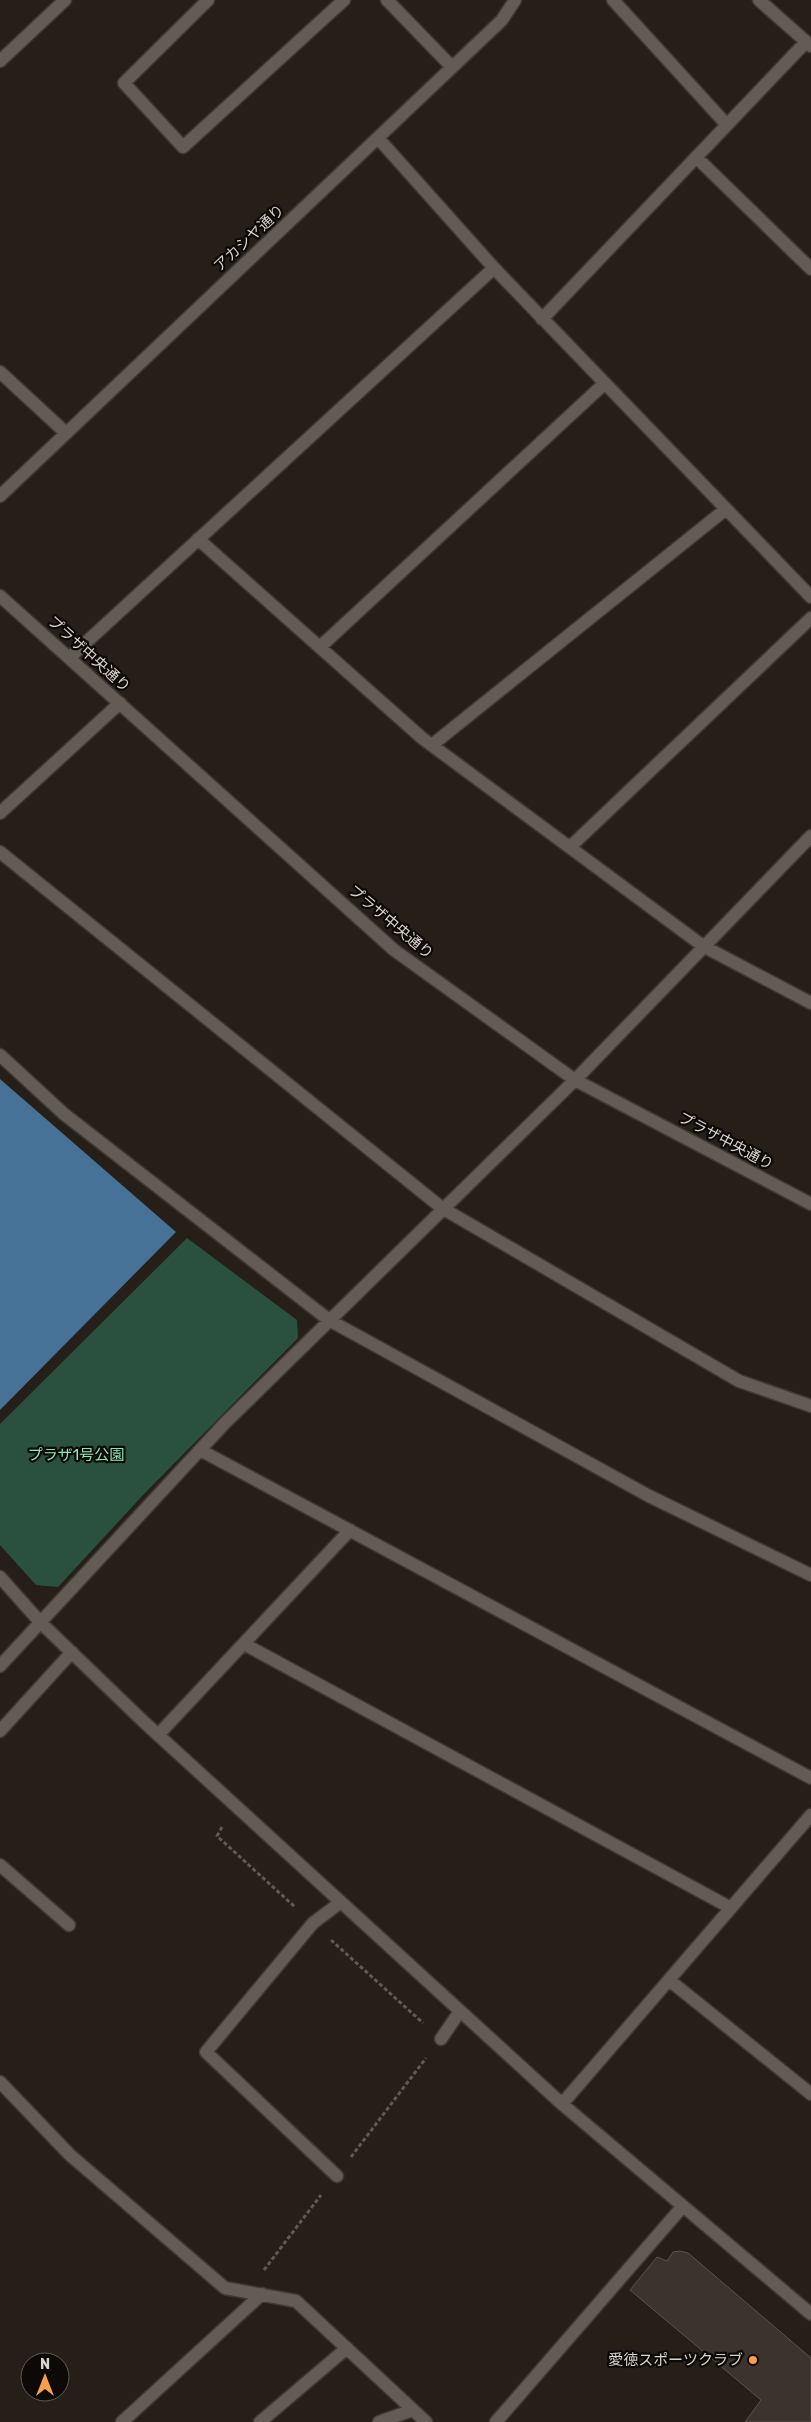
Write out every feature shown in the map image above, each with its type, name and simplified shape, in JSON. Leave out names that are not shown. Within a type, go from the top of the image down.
[{"type":"street","points":[[0,62],[66,0]]},
{"type":"street","points":[[208,0],[124,83],[183,147],[344,0]]},
{"type":"street","points":[[387,0],[452,67]]},
{"type":"street","name":"アカシヤ通り","points":[[0,496],[502,20],[515,0]]},
{"type":"street","points":[[613,0],[727,124]]},
{"type":"street","points":[[542,319],[727,124],[808,44],[759,0]]},
{"type":"street","points":[[378,138],[542,319],[811,597]]},
{"type":"street","points":[[696,157],[811,269]]},
{"type":"street","points":[[69,658],[494,268]]},
{"type":"street","points":[[0,372],[66,433]]},
{"type":"street","points":[[320,647],[604,383]]},
{"type":"street","points":[[432,745],[726,509]]},
{"type":"street","points":[[198,539],[432,745],[703,946],[811,1003]]},
{"type":"street","name":"プラザ中央通り","points":[[0,596],[394,950],[575,1080],[811,1204]]},
{"type":"street","points":[[570,847],[811,618]]},
{"type":"street","points":[[0,814],[120,704]]},
{"type":"street","points":[[0,1666],[200,1450],[442,1208],[575,1080],[811,836]]},
{"type":"street","points":[[0,852],[442,1208],[739,1381],[811,1406]]},
{"type":"street","points":[[0,1055],[64,1114],[329,1320],[649,1496],[811,1575]]},
{"type":"street","points":[[200,1450],[811,1778]]},
{"type":"street","points":[[158,1735],[350,1530]]},
{"type":"street","points":[[0,1577],[40,1622],[158,1735],[562,2104],[811,2314]]},
{"type":"street","points":[[244,1644],[731,1908]]},
{"type":"street","points":[[0,1731],[72,1652]]},
{"type":"street","points":[[562,2104],[811,1815]]},
{"type":"street","points":[[0,1865],[69,1925]]},
{"type":"street","points":[[336,2176],[206,2052],[313,1923],[341,1902]]},
{"type":"street","points":[[669,1980],[809,2087]]},
{"type":"street","points":[[441,2039],[460,2011]]},
{"type":"street","points":[[0,2082],[70,2155],[226,2288],[296,2301],[426,2422]]},
{"type":"street","points":[[496,2422],[683,2206]]},
{"type":"street","points":[[122,2422],[262,2294]]},
{"type":"street","points":[[260,2422],[347,2348]]},
{"type":"street","points":[[379,2422],[413,2410]]},
{"type":"path","points":[[234,1804],[217,1836],[441,2039],[247,2292]]},
{"type":"green space","name":"プラザ1号公園","points":[[187,1238],[297,1320],[298,1338],[144,1494],[58,1587],[36,1585],[0,1545],[0,1424]]},
{"type":"water","points":[[0,1079],[176,1232],[0,1410]]},
{"type":"building","points":[[673,2252],[688,2253],[811,2358],[811,2422],[745,2422],[761,2400],[630,2290],[657,2257],[667,2261]]},
{"type":"place","name":"愛徳スポーツクラブ","points":[[753,2360]]}]
